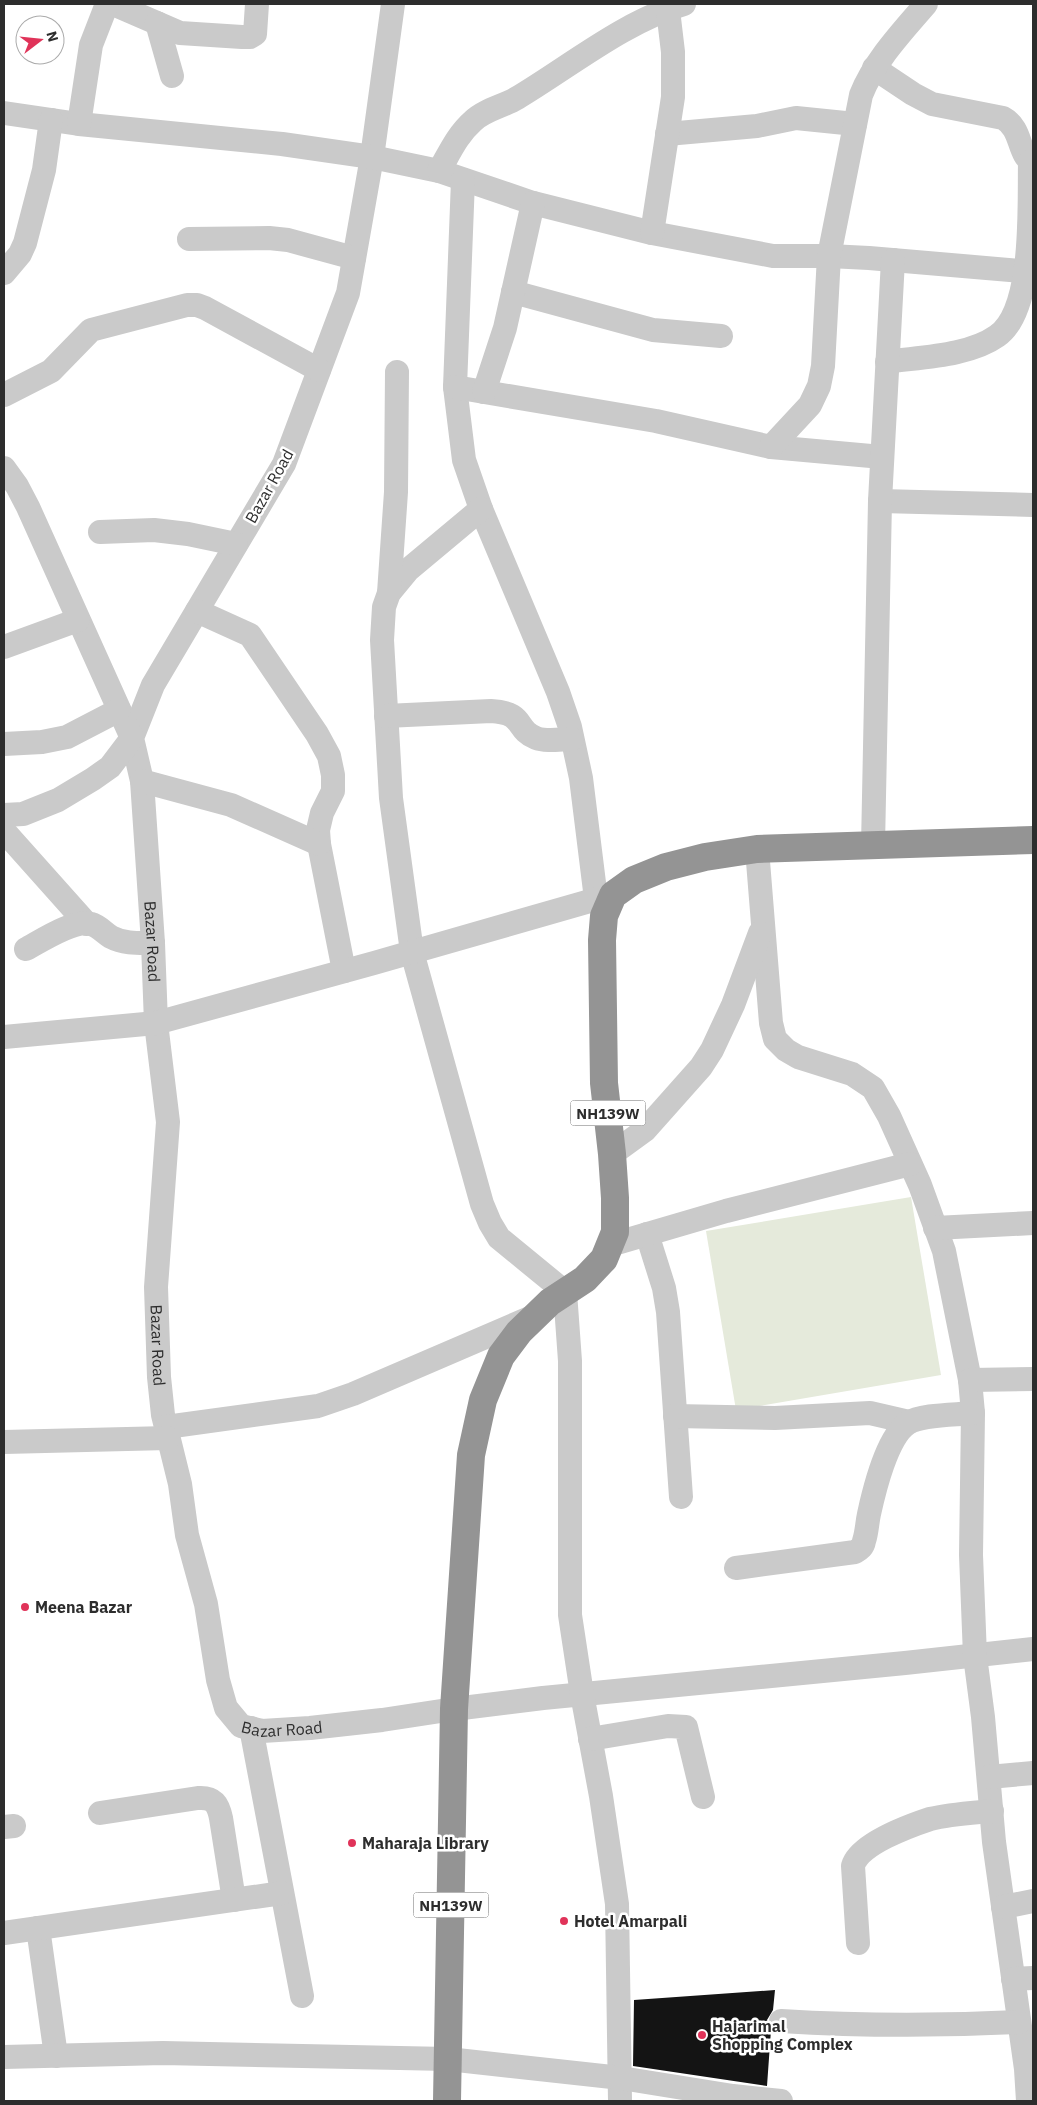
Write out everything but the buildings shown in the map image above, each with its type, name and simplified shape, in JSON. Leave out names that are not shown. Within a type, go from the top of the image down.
[{"type":"highway","points":[[605,897],[634,880],[666,867],[705,857],[757,849],[1033,840]]},
{"type":"highway","name":"NH139W","points":[[447,2101],[454,1709],[471,1455],[483,1400],[501,1356],[519,1332],[535,1316],[550,1302],[585,1279],[604,1259],[615,1232],[612,1154],[604,1083],[602,940],[605,897]]},
{"type":"street","points":[[79,124],[90,45],[107,4]]},
{"type":"street","points":[[113,4],[180,33],[250,37],[255,34],[257,4]]},
{"type":"street","name":"Bazar Road","points":[[132,738],[153,685],[284,464],[348,293],[372,157],[393,4]]},
{"type":"street","points":[[771,447],[810,405],[819,386],[823,366],[829,256],[861,95],[874,68],[926,4]]},
{"type":"street","points":[[438,172],[461,133],[474,119],[517,98],[579,57],[653,16],[676,7],[674,79],[652,234]]},
{"type":"street","points":[[157,24],[172,76]]},
{"type":"street","points":[[874,68],[913,94],[932,104],[1003,118],[1011,123],[1017,131],[1025,155],[1032,162],[1030,272],[1012,319],[998,336],[983,344],[962,351],[887,362]]},
{"type":"street","points":[[4,113],[79,124],[282,144],[372,157],[438,172],[533,203],[652,234],[773,256],[829,256],[1030,272]]},
{"type":"street","points":[[667,134],[757,126],[796,118],[855,124]]},
{"type":"street","points":[[4,273],[20,254],[25,242],[44,170],[51,120]]},
{"type":"street","points":[[4,1036],[41,1035],[156,1023],[344,972],[605,897],[581,778],[558,692],[481,509],[464,460],[455,387],[462,180]]},
{"type":"street","points":[[484,392],[505,328],[533,203]]},
{"type":"street","points":[[189,239],[269,238],[288,240],[354,258]]},
{"type":"street","points":[[873,846],[880,501],[892,260]]},
{"type":"street","points":[[513,292],[653,330],[721,336]]},
{"type":"street","points":[[4,395],[51,371],[91,330],[187,305],[197,305],[205,308],[319,370]]},
{"type":"street","points":[[397,372],[396,492],[389,593],[384,607],[382,640],[391,798],[412,952],[459,1128],[490,1223],[499,1238],[565,1292],[570,1362],[570,1615],[582,1694],[601,1796],[617,1904],[620,2101]]},
{"type":"street","points":[[455,387],[656,421],[771,447],[882,457]]},
{"type":"street","name":"Bazar Road","points":[[4,468],[17,486],[28,507],[132,738],[142,781],[154,943],[156,1023],[168,1122],[156,1287],[162,1415],[180,1484],[187,1535],[206,1604],[218,1680],[226,1708],[241,1726],[262,1731],[310,1728],[582,1694],[975,1656],[1033,1648]]},
{"type":"street","points":[[880,501],[1033,504]]},
{"type":"street","points":[[389,593],[408,570],[481,509]]},
{"type":"street","points":[[100,532],[163,531],[236,544]]},
{"type":"street","points":[[197,611],[250,635],[317,734],[325,749],[333,775],[334,791],[322,814],[318,830],[344,972]]},
{"type":"street","points":[[4,647],[78,620]]},
{"type":"street","points":[[4,744],[55,740],[66,737],[119,710]]},
{"type":"street","points":[[386,716],[506,712],[518,718],[526,731],[537,739],[572,739]]},
{"type":"street","points":[[10,818],[58,800],[93,779],[110,767],[132,738]]},
{"type":"street","points":[[142,781],[230,805],[320,844]]},
{"type":"street","points":[[4,831],[87,924]]},
{"type":"street","points":[[757,849],[771,1023],[775,1039],[786,1050],[798,1057],[852,1074],[874,1088],[889,1116],[910,1164],[944,1251],[970,1380],[973,1413],[971,1555],[975,1656],[1003,1907],[1023,1978],[1020,2022],[1028,2101]]},
{"type":"street","points":[[26,949],[69,927],[87,924],[100,928],[123,942],[154,943]]},
{"type":"street","points":[[612,1154],[657,1119],[708,1055],[733,1005],[763,927]]},
{"type":"street","points":[[610,1245],[726,1210],[910,1164]]},
{"type":"street","points":[[936,1228],[1033,1223]]},
{"type":"street","points":[[647,1234],[664,1288],[668,1312],[681,1497]]},
{"type":"street","points":[[4,1442],[167,1432],[318,1406],[353,1394],[535,1316]]},
{"type":"street","points":[[970,1380],[1033,1379]]},
{"type":"street","points":[[675,1416],[775,1418],[870,1412],[909,1422],[933,1417],[973,1413]]},
{"type":"street","points":[[736,1568],[854,1552],[861,1548],[882,1464],[902,1428],[909,1422]]},
{"type":"street","points":[[590,1739],[668,1726],[686,1726],[702,1797]]},
{"type":"street","points":[[251,1728],[302,1996]]},
{"type":"street","points":[[989,1777],[1033,1772]]},
{"type":"street","points":[[100,1812],[207,1797],[214,1800],[220,1812],[234,1900]]},
{"type":"street","points":[[858,1943],[853,1866],[855,1858],[884,1838],[930,1820],[992,1811]]},
{"type":"street","points":[[4,1933],[282,1894]]},
{"type":"street","points":[[1003,1907],[1033,1901]]},
{"type":"street","points":[[38,1928],[56,2056]]},
{"type":"street","points":[[781,2021],[859,2026],[940,2026],[1020,2022]]},
{"type":"street","points":[[4,2058],[163,2053],[448,2059],[621,2078],[773,2101]]},
{"type":"shaded area","points":[[911,1197],[941,1375],[736,1410],[706,1231]]},
{"type":"place","name":"Meena Bazar","points":[[25,1607]]},
{"type":"place","name":"Maharaja Library","points":[[352,1843]]},
{"type":"place","name":"Hotel Amarpali","points":[[564,1921]]},
{"type":"place","name":"Hajarimal Shopping Complex","points":[[702,2035]]}]
